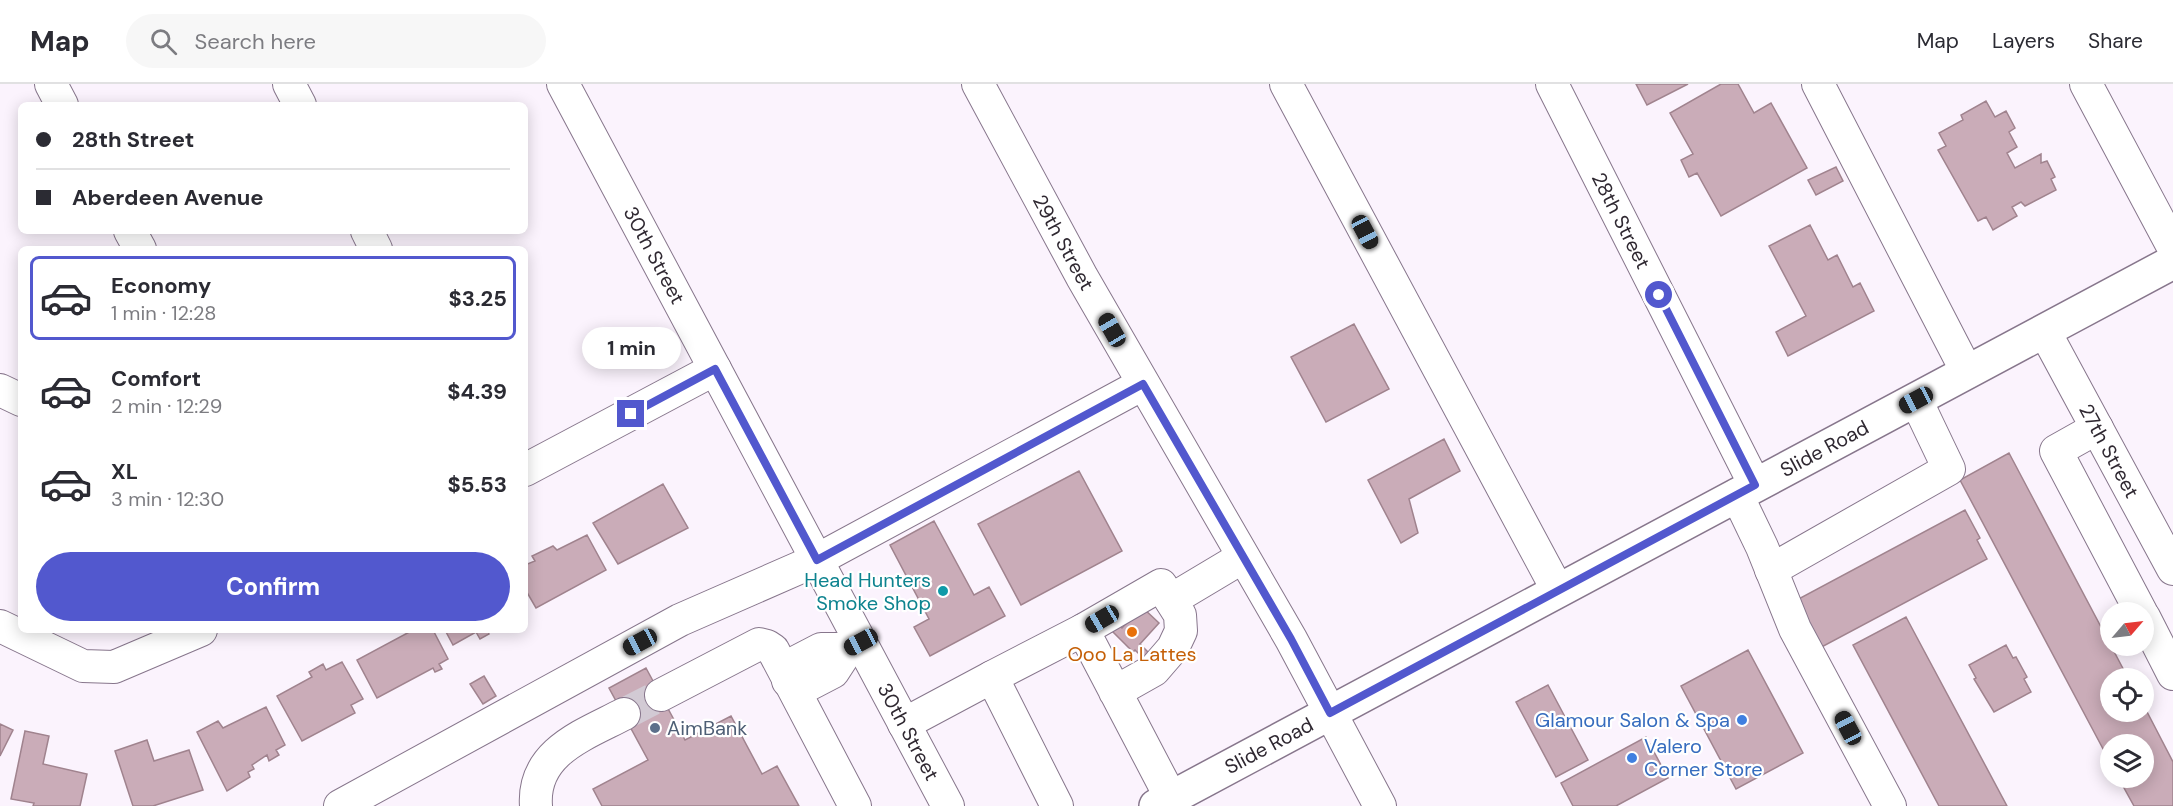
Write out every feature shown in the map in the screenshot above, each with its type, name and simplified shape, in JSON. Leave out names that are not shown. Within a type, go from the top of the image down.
[{"type":"main road","name":"Slide Road","points":[[1164,802],[1966,372],[2045,332],[2172,261]]},
{"type":"street","points":[[51,84],[61,102]]},
{"type":"street","points":[[289,84],[298,102]]},
{"type":"street","name":"30th Street","points":[[563,84],[817,560],[855,646],[904,724],[948,806]]},
{"type":"street","name":"29th Street","points":[[978,84],[1082,277],[1291,639],[1380,806]]},
{"type":"street","points":[[1286,84],[1558,591]]},
{"type":"street","name":"28th Street","points":[[1552,84],[1746,490],[1771,570],[1795,629],[1890,806]]},
{"type":"street","points":[[1818,84],[1904,247],[1966,372]]},
{"type":"street","points":[[2086,84],[2172,261]]},
{"type":"street","name":"27th Street","points":[[2045,332],[2173,569]]},
{"type":"street","points":[[528,468],[715,369]]},
{"type":"street","points":[[340,806],[680,620],[817,560],[1143,384]]},
{"type":"street","points":[[0,390],[18,399]]},
{"type":"street","points":[[1771,570],[1949,469],[1916,400]]},
{"type":"street","points":[[2097,428],[2056,451],[2136,602]]},
{"type":"street","points":[[1171,600],[1243,557]]},
{"type":"street","points":[[904,724],[1083,630],[1161,585],[1180,615],[1181,631],[1173,648],[1154,670],[1115,692]]},
{"type":"street","points":[[0,626],[83,666],[114,667],[194,633]]},
{"type":"street","points":[[1083,630],[1115,692],[1164,802]]},
{"type":"street","points":[[2154,637],[2173,674]]},
{"type":"street","points":[[661,695],[759,644],[767,646],[772,650],[855,806]]},
{"type":"street","points":[[788,681],[796,662],[821,649],[855,646]]},
{"type":"street","points":[[992,677],[1057,806]]},
{"type":"street","points":[[536,806],[536,786],[548,761],[567,744],[624,714]]},
{"type":"building","points":[[1636,84],[1688,84],[1647,105]]},
{"type":"building","points":[[1721,84],[1738,84],[1754,113],[1771,103],[1807,168],[1721,216],[1697,173],[1689,177],[1681,160],[1693,154],[1670,113]]},
{"type":"building","points":[[1986,101],[1995,117],[2006,111],[2015,128],[2009,132],[2017,147],[2007,153],[2015,168],[2041,154],[2041,163],[2047,161],[2055,177],[2051,179],[2056,190],[2025,206],[2021,202],[2012,207],[2017,216],[1993,230],[1986,217],[1978,221],[1938,150],[1946,146],[1939,133],[1963,120],[1961,115]]},
{"type":"building","points":[[1836,167],[1843,181],[1816,195],[1808,180]]},
{"type":"building","points":[[1810,225],[1828,260],[1837,255],[1853,287],[1860,283],[1874,311],[1788,356],[1776,332],[1806,316],[1769,246]]},
{"type":"building","points":[[1354,324],[1389,389],[1326,422],[1291,357]]},
{"type":"building","points":[[1444,439],[1460,471],[1409,499],[1418,533],[1401,543],[1368,480]]},
{"type":"building","points":[[2009,453],[2100,625],[2100,656],[2116,656],[2123,668],[2100,668],[2100,722],[2152,722],[2173,762],[2173,806],[2134,806],[2124,788],[2154,788],[2154,734],[2100,734],[2100,743],[1960,480]]},
{"type":"building","points":[[1079,471],[1122,551],[1021,605],[978,524]]},
{"type":"building","points":[[663,484],[688,528],[618,564],[593,523]]},
{"type":"building","points":[[1965,510],[1980,538],[1977,540],[1987,559],[1816,650],[1791,603]]},
{"type":"building","name":"Head Hunters Smoke Shop","points":[[934,521],[974,595],[989,587],[1005,616],[930,656],[914,627],[929,619],[890,545]]},
{"type":"building","points":[[587,535],[606,570],[536,608],[528,594],[528,564],[535,561],[532,556],[553,546],[557,550]]},
{"type":"building","name":"Ooo La Lattes","points":[[1142,607],[1159,623],[1140,644],[1148,652],[1143,658],[1135,650],[1133,652],[1111,630],[1118,624],[1122,628]]},
{"type":"building","points":[[1906,617],[2007,806],[1939,806],[1853,645]]},
{"type":"building","points":[[407,633],[435,633],[448,659],[439,664],[442,669],[435,672],[433,668],[377,698],[357,660]]},
{"type":"building","points":[[447,633],[474,633],[453,645]]},
{"type":"building","points":[[477,633],[488,633],[489,634],[480,639]]},
{"type":"building","points":[[2006,645],[2027,677],[2024,679],[2031,692],[1994,712],[1974,679],[1976,678],[1969,665]]},
{"type":"building","name":"Glamour Salon & Spa","points":[[1748,650],[1803,753],[1736,789],[1681,686]]},
{"type":"building","points":[[342,662],[363,699],[351,705],[355,713],[302,741],[277,696],[312,677],[309,672],[323,664],[326,670]]},
{"type":"building","name":"AimBank","points":[[646,668],[685,740],[731,716],[762,774],[777,766],[799,806],[602,806],[593,789],[648,760],[609,688]]},
{"type":"building","points":[[484,676],[496,696],[483,704],[470,684]]},
{"type":"building","points":[[1548,685],[1588,760],[1556,777],[1516,702]]},
{"type":"building","points":[[266,707],[285,745],[276,750],[279,755],[269,761],[267,755],[252,765],[254,769],[248,772],[250,777],[227,791],[197,732],[218,721],[223,728]]},
{"type":"building","points":[[0,724],[13,730],[0,756]]},
{"type":"building","points":[[25,731],[49,736],[43,764],[87,774],[80,806],[33,806],[34,803],[11,799]]},
{"type":"building","name":"Valero Corner Store","points":[[1646,737],[1668,778],[1616,806],[1573,806],[1561,783]]},
{"type":"building","points":[[147,740],[154,761],[189,750],[203,790],[153,806],[133,806],[115,751]]},
{"type":"tunnel","points":[[624,714],[661,695]]},
{"type":"place","name":"Head Hunters Smoke Shop","points":[[943,591]]},
{"type":"place","name":"Ooo La Lattes","points":[[1132,632]]},
{"type":"place","name":"Glamour Salon & Spa","points":[[1742,720]]},
{"type":"place","name":"AimBank","points":[[655,728]]},
{"type":"place","name":"Valero Corner Store","points":[[1632,758]]},
{"type":"route","points":[[631,414],[715,369],[817,560],[1143,384],[1291,639],[1330,713],[1755,485],[1659,295]]}]
